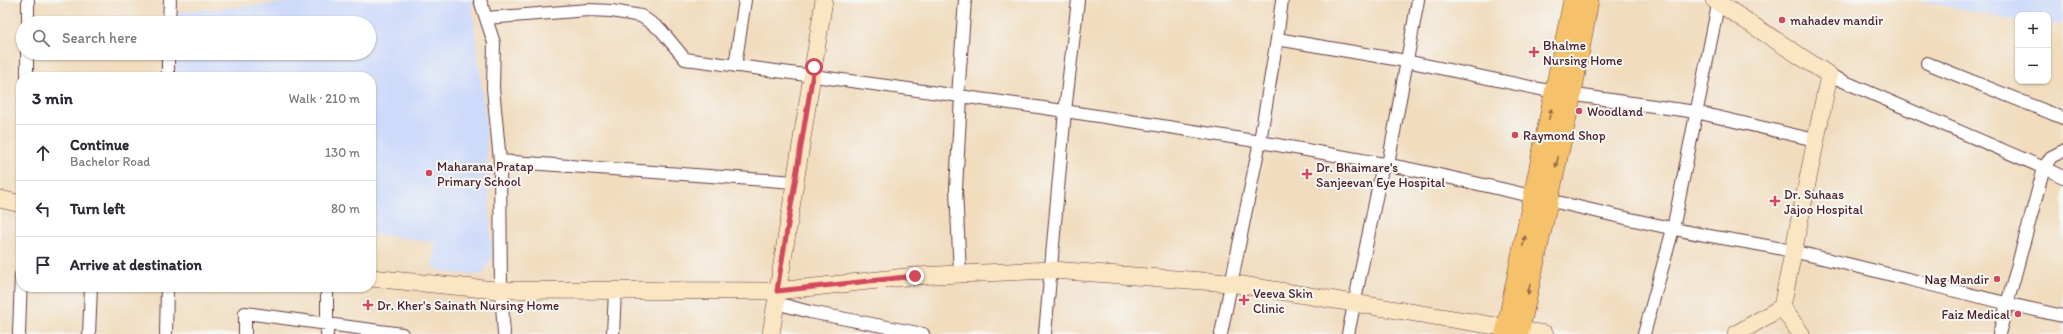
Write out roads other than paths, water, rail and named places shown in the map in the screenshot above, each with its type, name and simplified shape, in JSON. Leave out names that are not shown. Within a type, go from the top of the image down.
[{"type":"main road","points":[[1563,93],[1573,0]]},
{"type":"main road","points":[[1512,331],[1563,93],[1589,0]]},
{"type":"street","points":[[28,0],[28,16]]},
{"type":"street","points":[[169,16],[170,0]]},
{"type":"street","points":[[480,0],[494,43],[493,88],[500,161],[501,290],[504,334]]},
{"type":"street","points":[[735,66],[745,0]]},
{"type":"street","points":[[771,334],[824,0]]},
{"type":"street","points":[[960,274],[956,189],[965,0]]},
{"type":"street","points":[[1045,334],[1052,270],[1065,111],[1078,0]]},
{"type":"street","points":[[1221,334],[1230,283],[1260,141],[1282,0]]},
{"type":"street","points":[[1348,334],[1353,302],[1386,164],[1418,0]]},
{"type":"street","points":[[1644,334],[1673,229],[1717,1],[1829,75],[2063,177]]},
{"type":"street","points":[[486,18],[588,10],[612,11],[641,16],[660,30],[685,59],[1065,111],[1260,141],[1386,164],[1541,197],[1673,229],[1792,251],[2006,304],[2063,316]]},
{"type":"street","points":[[1277,38],[1406,61],[1563,93],[1696,112],[1815,140]]},
{"type":"street","points":[[27,60],[27,72]]},
{"type":"street","points":[[168,60],[168,72]]},
{"type":"street","points":[[1927,63],[2063,118]]},
{"type":"street","points":[[1801,334],[1782,307],[1792,251],[1829,75]]},
{"type":"street","points":[[1999,334],[2044,168],[2051,157],[2063,151]]},
{"type":"street","points":[[500,161],[795,182]]},
{"type":"street","points":[[0,199],[16,203]]},
{"type":"street","points":[[376,278],[501,290],[615,291],[776,297],[915,276],[1052,270],[1230,283],[1353,302],[1512,331],[1545,334]]},
{"type":"street","points":[[613,334],[615,291]]},
{"type":"street","points":[[19,334],[20,292]]},
{"type":"street","points":[[89,334],[91,292]]},
{"type":"street","points":[[166,334],[167,292]]},
{"type":"street","points":[[326,292],[327,330]]},
{"type":"street","points":[[776,297],[810,312],[923,334]]},
{"type":"street","points":[[1736,334],[1782,307]]},
{"type":"street","points":[[245,334],[245,313],[327,330],[402,334]]},
{"type":"place","name":"mahadev mandir","points":[[1782,20]]},
{"type":"place","name":"Bhalme Nursing Home","points":[[1534,52]]},
{"type":"place","name":"Woodland","points":[[1579,111]]},
{"type":"place","name":"Raymond Shop","points":[[1515,135]]},
{"type":"place","name":"Maharana Pratap Primary School","points":[[429,173]]},
{"type":"place","name":"Dr. Bhaimare's Sanjeevan Eye Hospital","points":[[1307,174]]},
{"type":"place","name":"Dr. Suhaas Jajoo Hospital","points":[[1775,201]]},
{"type":"place","name":"Nag Mandir","points":[[1997,279]]},
{"type":"place","name":"Veeva Skin Clinic","points":[[1244,300]]},
{"type":"place","name":"Dr. Kher's Sainath Nursing Home","points":[[368,305]]},
{"type":"place","name":"Faiz Medical","points":[[2018,314]]}]
